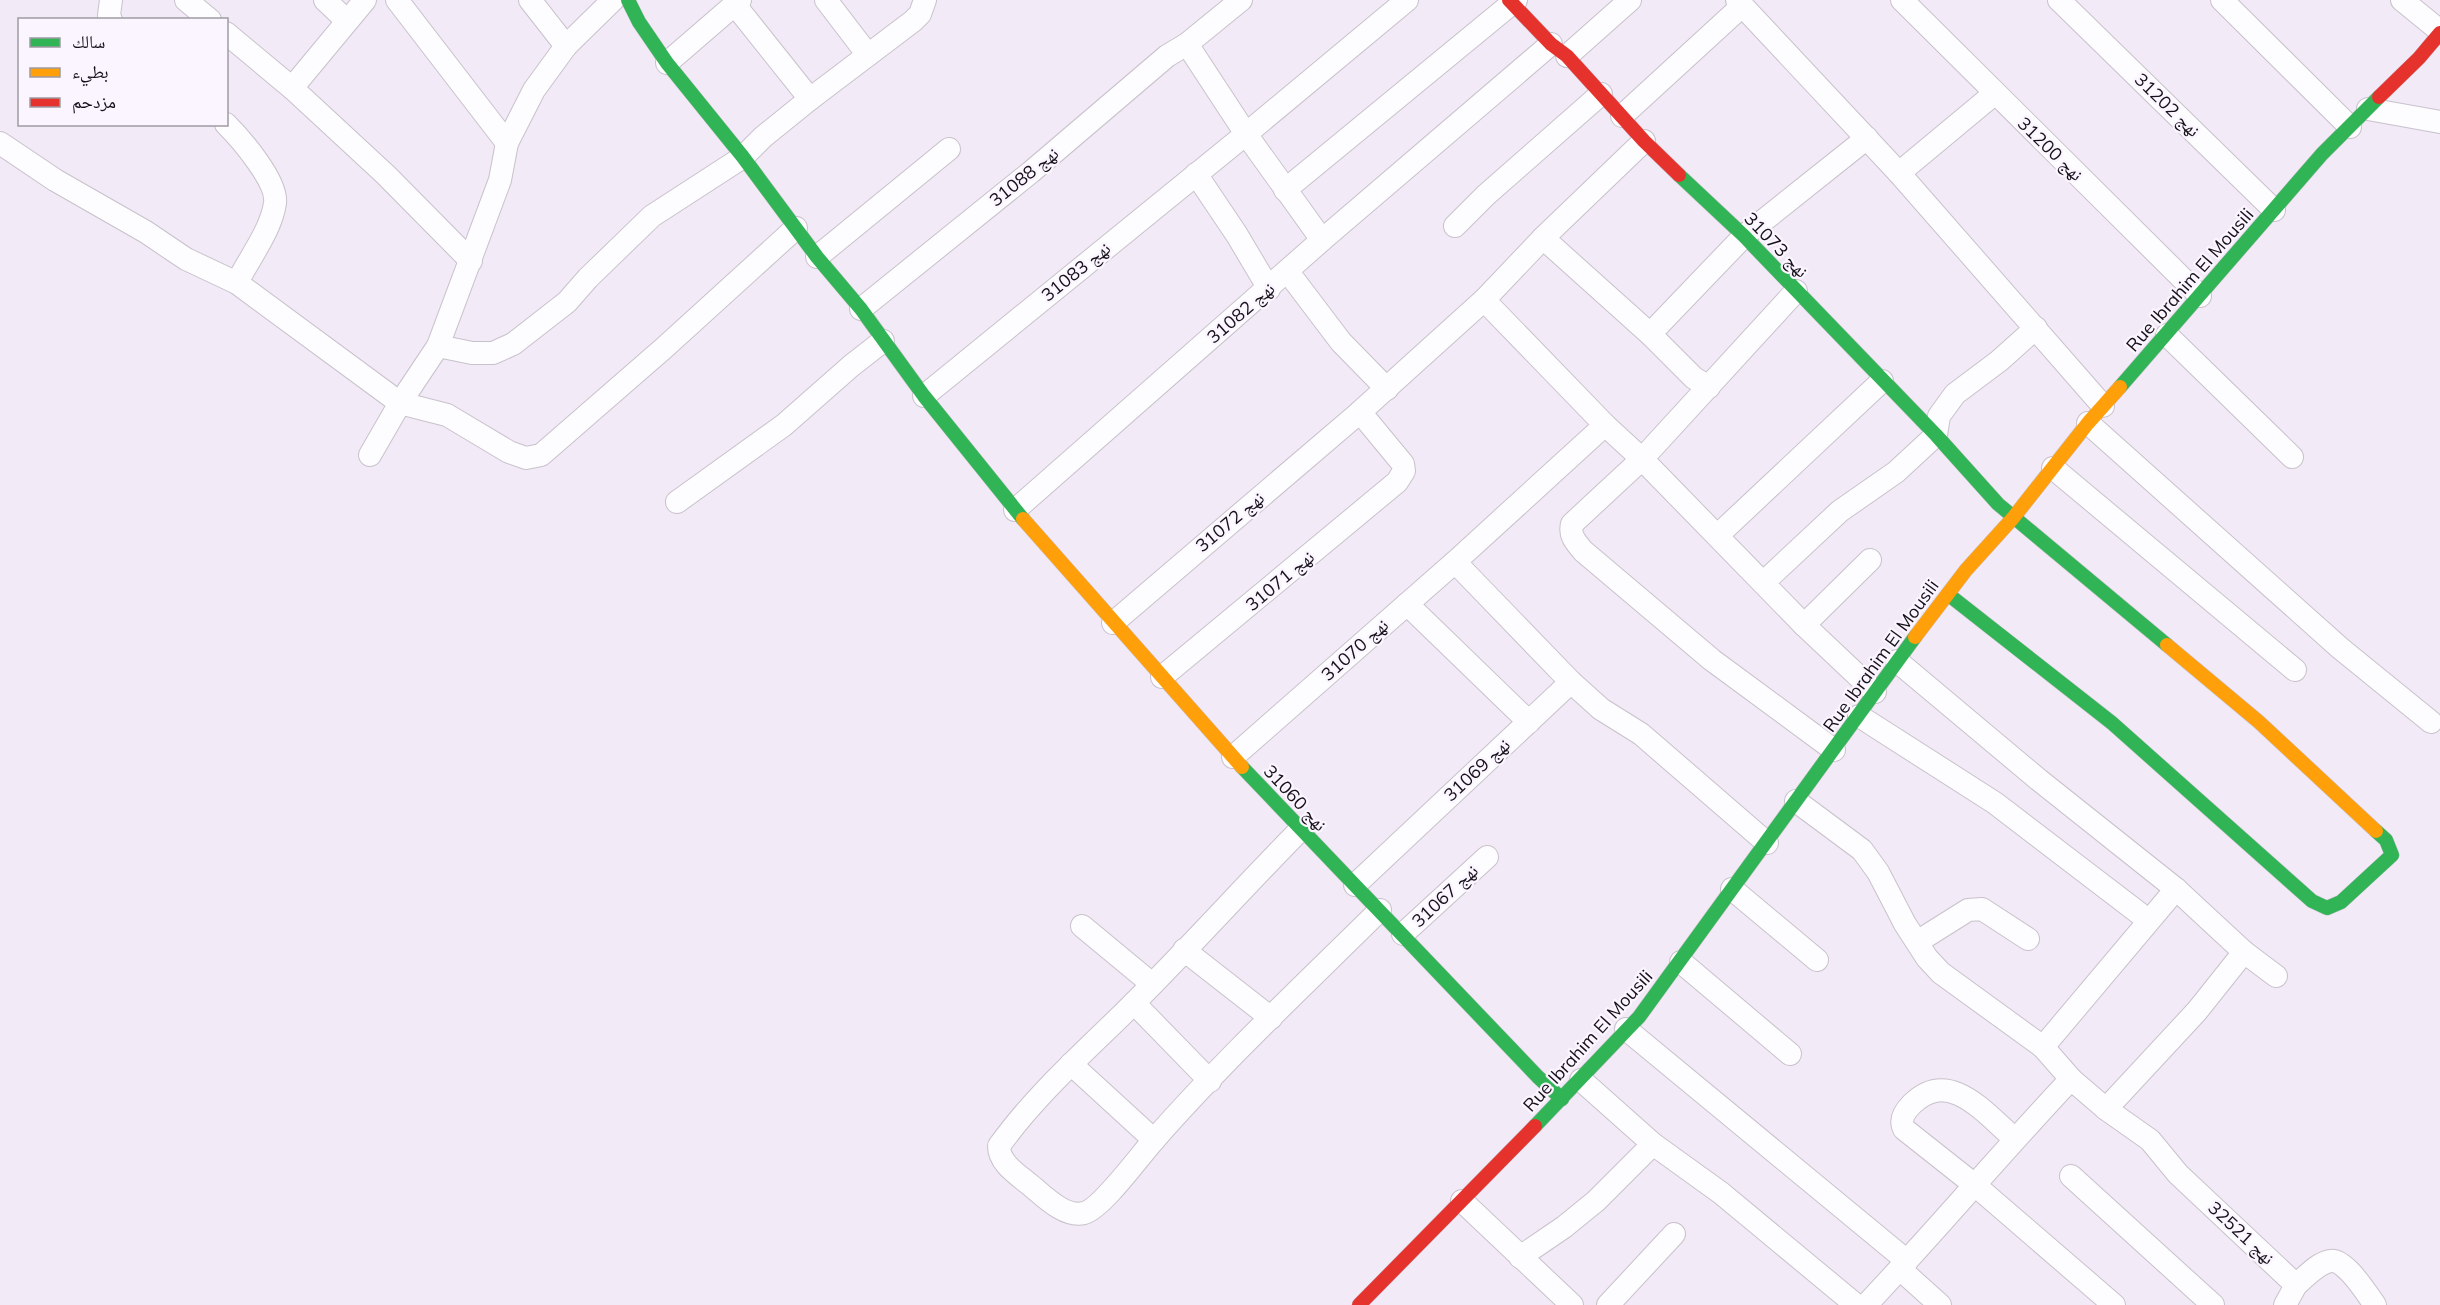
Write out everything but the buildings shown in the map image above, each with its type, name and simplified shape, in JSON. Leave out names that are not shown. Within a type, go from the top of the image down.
[{"type":"street","points":[[110,18],[111,0]]},
{"type":"street","points":[[186,0],[208,18]]},
{"type":"street","points":[[325,0],[346,20]]},
{"type":"street","points":[[292,87],[365,0]]},
{"type":"street","points":[[397,0],[507,142]]},
{"type":"street","points":[[530,0],[566,46]]},
{"type":"street","points":[[370,455],[400,403],[438,346],[500,180],[507,142],[534,90],[566,46],[613,0]]},
{"type":"street","points":[[628,0],[639,22],[668,63],[743,157],[817,257],[861,309],[924,396]]},
{"type":"street","points":[[826,0],[868,55]]},
{"type":"street","points":[[438,346],[472,353],[493,353],[513,344],[567,302],[588,278],[652,216],[743,157],[763,137],[810,99],[913,21],[920,14],[925,0]]},
{"type":"street","name":"نهج 31088","points":[[861,309],[1030,172],[1167,56],[1186,44],[1241,0]]},
{"type":"street","name":"نهج 31083","points":[[924,396],[1407,0]]},
{"type":"street","name":"نهج 31082","points":[[1015,510],[1322,240],[1559,50],[1630,0]]},
{"type":"street","name":"نهج 31200","points":[[1902,0],[1994,94],[2200,296]]},
{"type":"street","name":"نهج 31202","points":[[2059,0],[2274,210]]},
{"type":"street","points":[[2222,0],[2350,127]]},
{"type":"street","points":[[2402,0],[2434,27]]},
{"type":"street","points":[[1285,189],[1513,1]]},
{"type":"street","name":"نهج 31073","points":[[1513,1],[1644,141],[1744,236],[2013,518],[2259,722],[2386,840],[2392,855],[2341,902],[2327,908],[2312,901],[2112,723],[1948,595]]},
{"type":"street","points":[[668,63],[737,2],[810,99]]},
{"type":"street","points":[[1622,116],[1739,3],[1899,173],[2103,406]]},
{"type":"street","name":"Rue Ibrahim El Mousili","points":[[1368,1302],[1462,1201],[1581,1080],[1626,1029],[1682,962],[1897,661],[1966,570],[2013,518],[2088,423],[2167,335],[2322,154],[2419,58],[2434,27]]},
{"type":"street","points":[[228,35],[292,87],[386,175],[471,261]]},
{"type":"street","points":[[1186,44],[1237,141],[1285,189],[1322,240]]},
{"type":"street","points":[[1455,226],[1486,195],[1601,94]]},
{"type":"street","points":[[1899,173],[1994,94]]},
{"type":"street","points":[[2368,109],[2440,122]]},
{"type":"street","points":[[228,126],[243,141],[274,191],[276,201],[270,220],[237,283]]},
{"type":"street","points":[[1650,334],[1744,236],[1867,138]]},
{"type":"street","name":"نهج 31072","points":[[1113,623],[1387,389],[1484,300],[1543,238],[1644,141]]},
{"type":"street","points":[[0,143],[55,180],[146,232],[186,259],[237,283],[400,403],[447,414],[509,452],[526,458],[541,455],[664,348],[796,228]]},
{"type":"street","points":[[817,257],[949,149]]},
{"type":"street","points":[[1196,174],[1237,235],[1269,289]]},
{"type":"street","points":[[1543,238],[1650,334],[1694,378],[1709,387]]},
{"type":"street","points":[[1288,272],[1341,342],[1387,389]]},
{"type":"street","points":[[1796,291],[1642,459],[1577,519],[1571,531],[1573,538],[1583,550],[1712,660],[1834,750]]},
{"type":"street","points":[[1484,300],[1605,425],[1718,535],[1804,625],[1875,692]]},
{"type":"street","points":[[1764,582],[1840,511],[1896,472],[1936,435],[1939,416],[1955,394],[1999,361],[2036,328]]},
{"type":"street","points":[[2167,335],[2292,457]]},
{"type":"street","points":[[677,502],[784,425],[883,341]]},
{"type":"street","points":[[1718,535],[1882,381]]},
{"type":"street","name":"نهج 31060","points":[[924,396],[1015,510],[1233,757],[1300,830],[1562,1099]]},
{"type":"street","name":"نهج 31071","points":[[1162,677],[1397,482],[1404,471],[1403,464],[1353,417]]},
{"type":"street","points":[[2088,423],[2340,648],[2432,723]]},
{"type":"street","name":"نهج 31070","points":[[1233,757],[1455,562],[1605,425]]},
{"type":"street","points":[[2053,468],[2295,670]]},
{"type":"street","points":[[1804,625],[1870,560]]},
{"type":"street","points":[[1455,562],[1571,682],[1602,709],[1641,734],[1767,843]]},
{"type":"street","points":[[1407,604],[1529,722]]},
{"type":"street","points":[[1897,661],[2039,780],[2176,889],[2244,952],[2276,976]]},
{"type":"street","name":"نهج 31069","points":[[1355,885],[1571,682]]},
{"type":"street","points":[[1859,716],[1995,803],[2148,920]]},
{"type":"street","name":"نهج 32521","points":[[1796,801],[1862,850],[1878,872],[1905,924],[1927,958],[1941,973],[2043,1047],[2071,1079],[2106,1109],[2150,1140],[2178,1174],[2290,1295],[2317,1267],[2331,1260],[2338,1261],[2350,1272],[2375,1305]]},
{"type":"street","points":[[1300,830],[1134,1003],[1071,1064],[1010,1131],[999,1146],[1006,1164],[1050,1201],[1072,1213],[1082,1214],[1090,1211],[1154,1140],[1271,1018],[1380,910]]},
{"type":"street","name":"نهج 31067","points":[[1403,934],[1487,857]]},
{"type":"street","points":[[2043,1047],[2176,889]]},
{"type":"street","points":[[1732,890],[1817,960]]},
{"type":"street","points":[[1917,942],[1968,910],[1982,909],[2028,939]]},
{"type":"street","points":[[1082,926],[1152,984]]},
{"type":"street","points":[[1184,951],[1271,1018]]},
{"type":"street","points":[[2106,1109],[2197,1011],[2244,952]]},
{"type":"street","points":[[1682,962],[1790,1054]]},
{"type":"street","points":[[1134,1003],[1210,1082]]},
{"type":"street","points":[[1626,1029],[1904,1265],[1940,1305]]},
{"type":"street","points":[[1071,1064],[1154,1140]]},
{"type":"street","points":[[1866,1305],[2071,1079]]},
{"type":"street","points":[[1581,1080],[1653,1144],[1721,1193],[1856,1305]]},
{"type":"street","points":[[2015,1139],[1961,1094],[1947,1089],[1934,1090],[1919,1098],[1907,1110],[1902,1121],[1904,1129],[1976,1185],[2114,1305]]},
{"type":"street","points":[[1520,1257],[1564,1227],[1596,1201],[1653,1144]]},
{"type":"street","points":[[2071,1176],[2213,1305]]},
{"type":"street","points":[[1462,1201],[1572,1305]]},
{"type":"street","points":[[1608,1305],[1674,1234]]},
{"type":"traffic: fast","points":[[628,0],[639,22],[667,63],[743,157],[817,257],[861,309],[924,396],[1023,519]]},
{"type":"traffic: fast","points":[[2120,387],[2322,154],[2379,97]]},
{"type":"traffic: fast","points":[[1679,175],[1744,236],[1936,435],[1998,504],[2167,645]]},
{"type":"traffic: fast","points":[[1949,595],[2112,723],[2312,901],[2327,908],[2341,902],[2392,855],[2386,840],[2376,831]]},
{"type":"traffic: fast","points":[[1535,1126],[1639,1017],[1915,637]]},
{"type":"traffic: fast","points":[[1242,767],[1538,1077],[1562,1099]]},
{"type":"traffic: slow","points":[[1915,637],[1966,570],[2013,518],[2088,423],[2120,387]]},
{"type":"traffic: slow","points":[[1023,519],[1242,767]]},
{"type":"traffic: slow","points":[[2167,645],[2259,722],[2376,831]]},
{"type":"traffic: jam","points":[[1509,0],[1551,44],[1567,56],[1644,141],[1679,175]]},
{"type":"traffic: jam","points":[[2379,97],[2419,58],[2440,33]]},
{"type":"traffic: jam","points":[[1359,1305],[1535,1126]]}]
